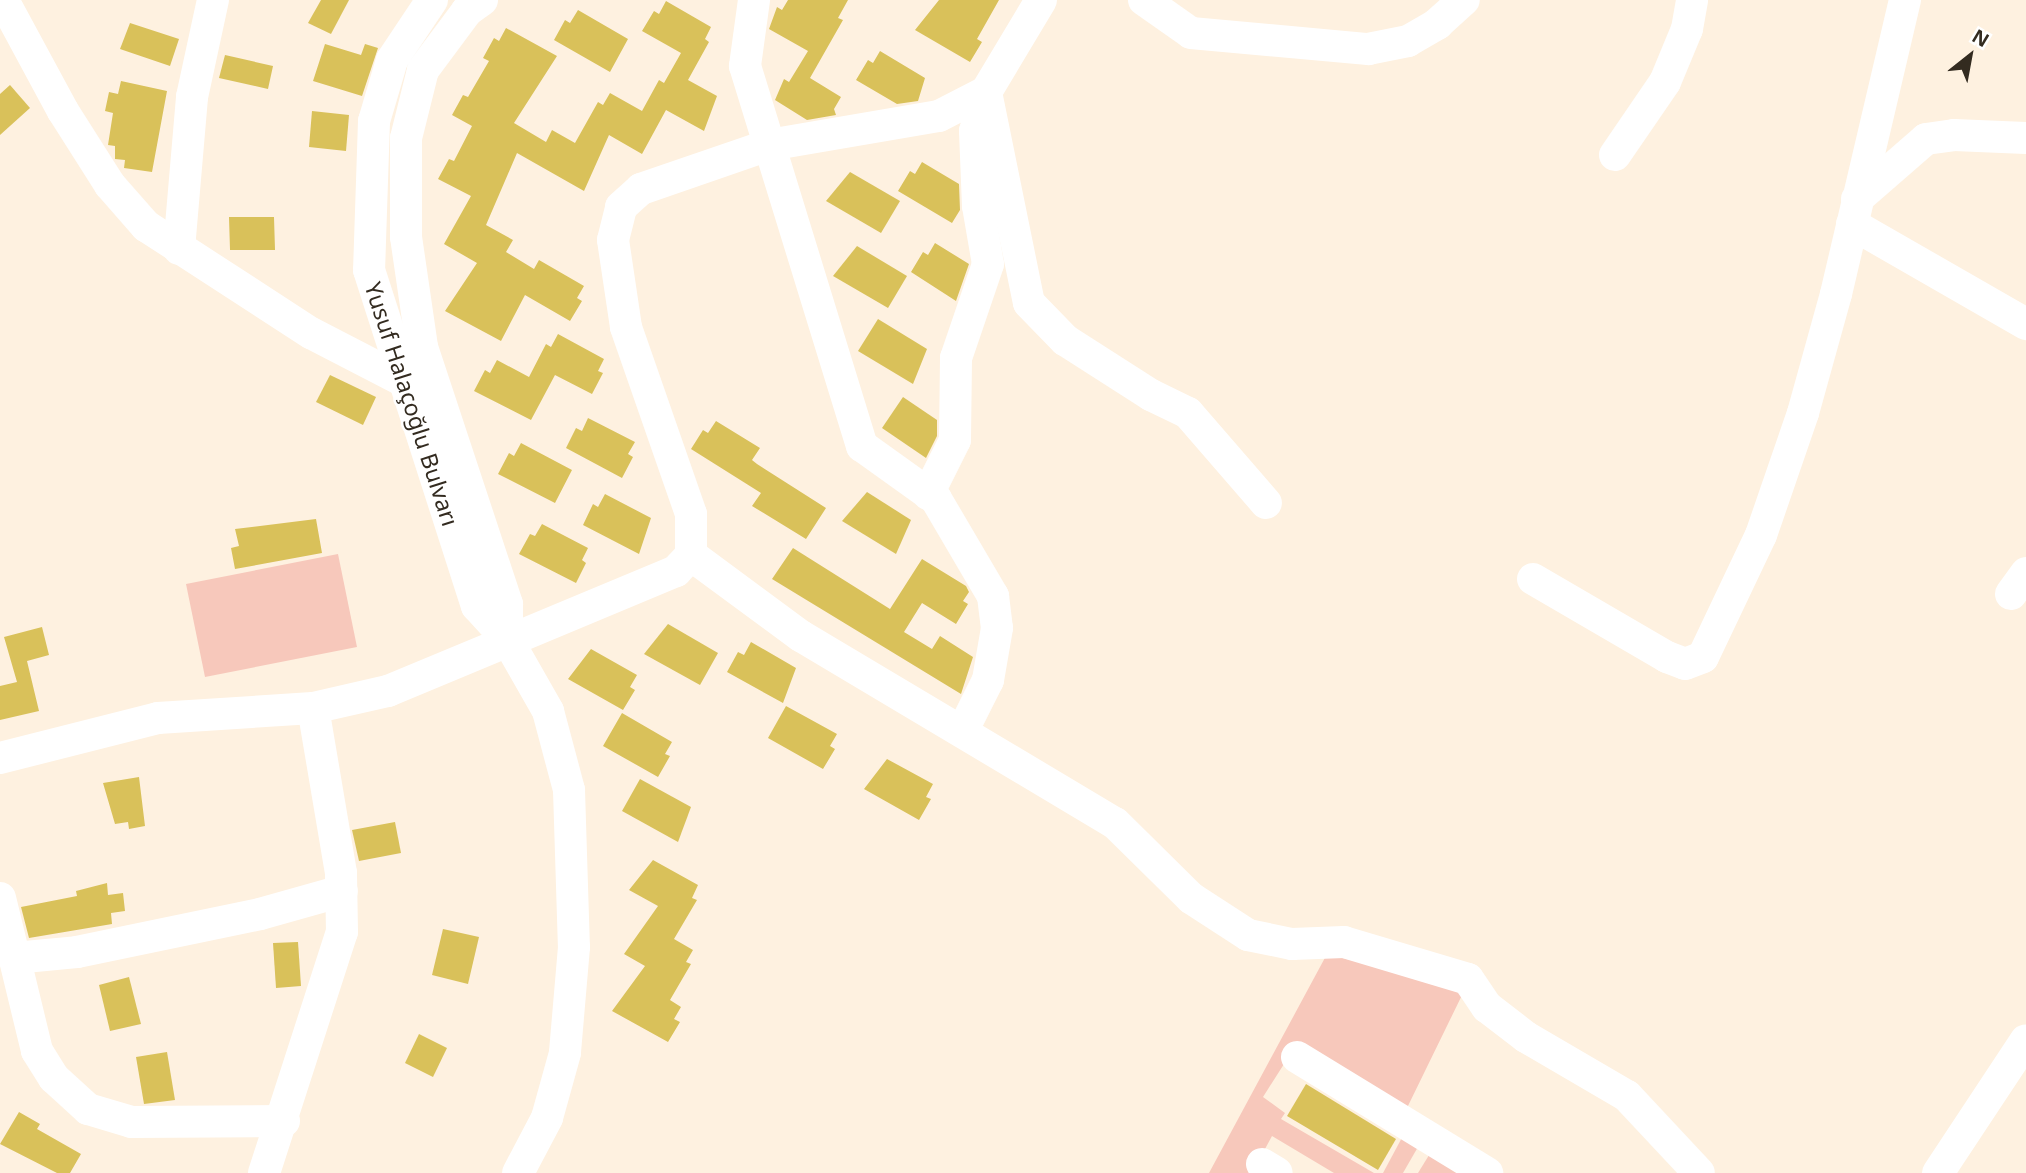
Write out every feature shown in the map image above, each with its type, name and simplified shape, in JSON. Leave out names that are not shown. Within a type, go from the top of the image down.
[{"type":"street","points":[[179,249],[192,97],[213,0]]},
{"type":"street","name":"Yusuf Halaçoğlu Bulvarı","points":[[432,0],[392,60],[374,121],[369,270],[477,606],[508,639],[548,711],[569,790],[574,947],[565,1053],[547,1118],[518,1173]]},
{"type":"street","name":"Yusuf Halaçoğlu Bulvarı","points":[[482,0],[467,11],[423,70],[406,138],[406,237],[422,347],[507,604],[508,639]]},
{"type":"street","points":[[754,0],[745,66],[862,446],[928,494],[993,596],[997,628],[988,680],[963,730]]},
{"type":"street","points":[[928,494],[955,440],[956,358],[988,264],[978,206],[975,131],[986,92],[1041,0]]},
{"type":"street","points":[[1144,0],[1191,33],[1368,49],[1408,41],[1437,24],[1464,0]]},
{"type":"street","points":[[1615,155],[1665,82],[1686,29],[1692,0]]},
{"type":"street","points":[[1533,579],[1667,657],[1685,664],[1703,657],[1761,535],[1814,373],[1905,0]]},
{"type":"street","points":[[6,2],[63,111],[110,185],[146,226],[311,333],[404,381]]},
{"type":"street","points":[[0,758],[159,718],[313,708],[388,691],[676,571],[691,555],[691,514],[626,327],[613,240],[621,207],[641,189],[769,145],[939,116],[986,92]]},
{"type":"street","points":[[986,92],[1029,303],[1065,340],[1151,396],[1188,413],[1266,503]]},
{"type":"street","points":[[1855,212],[1926,139],[1954,135],[2026,138]]},
{"type":"street","points":[[1855,212],[2026,324]]},
{"type":"street","points":[[691,555],[800,636],[1115,822],[1191,898],[1248,935],[1292,944],[1344,943],[1468,979],[1487,1007],[1526,1037],[1627,1096],[1699,1173]]},
{"type":"street","points":[[264,1173],[284,1121],[342,932],[342,891],[313,708]]},
{"type":"street","points":[[14,958],[103,947],[260,914],[342,891]]},
{"type":"street","points":[[0,898],[37,1051],[54,1078],[88,1109],[132,1122],[284,1121]]},
{"type":"street","points":[[1938,1173],[2026,1040]]},
{"type":"street","points":[[1297,1058],[1487,1173]]},
{"type":"shaded area","points":[[338,554],[357,647],[205,677],[186,584]]},
{"type":"shaded area","points":[[1327,954],[1465,989],[1406,1110],[1298,1042],[1263,1097],[1285,1113],[1281,1119],[1374,1173],[1334,1173],[1272,1136],[1252,1173],[1209,1173]]},
{"type":"shaded area","points":[[1405,1132],[1422,1140],[1403,1173],[1383,1173]]},
{"type":"shaded area","points":[[1434,1147],[1477,1173],[1418,1173]]},
{"type":"building","points":[[321,0],[349,0],[331,34],[308,23]]},
{"type":"building","points":[[788,0],[848,0],[838,18],[843,20],[810,78],[841,97],[834,109],[836,115],[807,120],[775,100],[784,79],[789,82],[808,51],[769,29],[777,7],[782,10]]},
{"type":"building","points":[[939,0],[999,0],[977,39],[982,42],[970,62],[915,30]]},
{"type":"building","points":[[666,1],[711,27],[705,39],[709,42],[688,80],[717,96],[704,131],[666,110],[642,154],[609,135],[584,191],[517,153],[486,225],[513,240],[506,252],[534,269],[539,260],[584,286],[577,298],[582,301],[570,321],[525,295],[501,341],[445,311],[477,263],[444,244],[471,196],[438,179],[449,159],[454,161],[472,126],[452,115],[463,95],[468,97],[489,61],[483,58],[494,38],[499,41],[506,28],[557,56],[514,123],[546,142],[552,130],[575,143],[598,102],[603,105],[610,93],[642,111],[659,80],[664,83],[681,53],[642,31],[654,11],[659,14]]},
{"type":"building","points":[[578,10],[628,39],[610,72],[554,40],[565,20],[570,23]]},
{"type":"building","points":[[130,23],[179,39],[170,66],[120,49]]},
{"type":"building","points":[[325,44],[361,55],[365,44],[378,48],[362,96],[313,81]]},
{"type":"building","points":[[880,51],[925,78],[918,101],[897,104],[856,80],[868,60],[873,63]]},
{"type":"building","points":[[225,55],[273,66],[268,89],[219,78]]},
{"type":"building","points":[[121,81],[167,91],[152,172],[124,168],[125,160],[115,159],[115,146],[108,145],[113,113],[105,111],[109,92],[118,94]]},
{"type":"building","points":[[10,85],[30,108],[0,135],[0,94]]},
{"type":"building","points":[[312,111],[349,115],[346,151],[309,147]]},
{"type":"building","points":[[922,162],[959,184],[960,210],[952,223],[898,191],[910,171],[915,174]]},
{"type":"building","points":[[850,172],[900,201],[881,233],[826,201]]},
{"type":"building","points":[[229,217],[274,217],[275,250],[230,250]]},
{"type":"building","points":[[935,243],[969,264],[956,301],[911,272],[923,252],[928,255]]},
{"type":"building","points":[[857,246],[907,276],[888,308],[833,276]]},
{"type":"building","points":[[878,319],[927,349],[913,384],[858,351]]},
{"type":"building","points":[[558,334],[604,359],[598,371],[603,373],[592,394],[555,375],[531,420],[474,391],[485,370],[490,373],[497,360],[529,377],[546,344],[551,347]]},
{"type":"building","points":[[330,375],[376,397],[363,425],[316,402]]},
{"type":"building","points":[[903,397],[937,420],[937,436],[926,458],[882,428]]},
{"type":"building","points":[[588,418],[635,442],[628,454],[633,457],[622,478],[566,448],[576,428],[582,431]]},
{"type":"building","points":[[716,421],[760,448],[752,460],[757,464],[826,508],[806,539],[752,506],[761,493],[691,449],[703,430],[708,433]]},
{"type":"building","points":[[521,443],[572,470],[555,503],[498,474],[509,453],[514,456]]},
{"type":"building","points":[[867,492],[911,520],[896,554],[842,521]]},
{"type":"building","points":[[605,494],[651,518],[639,554],[583,525],[593,504],[598,507]]},
{"type":"building","points":[[316,519],[322,553],[235,569],[231,548],[239,546],[235,529]]},
{"type":"building","points":[[542,524],[588,548],[582,560],[586,563],[576,583],[519,554],[530,534],[535,536]]},
{"type":"building","points":[[793,548],[890,609],[922,559],[966,586],[969,592],[963,601],[968,604],[956,624],[922,603],[904,632],[932,649],[940,636],[973,657],[961,694],[772,579]]},
{"type":"building","points":[[668,624],[718,653],[700,685],[644,654]]},
{"type":"building","points":[[42,627],[49,655],[27,661],[39,711],[0,720],[0,686],[17,682],[4,637]]},
{"type":"building","points":[[751,642],[796,668],[783,703],[727,672],[738,652],[744,655]]},
{"type":"building","points":[[591,649],[637,675],[630,687],[635,690],[623,710],[568,679]]},
{"type":"building","points":[[786,706],[837,734],[830,746],[835,749],[823,769],[768,738]]},
{"type":"building","points":[[622,713],[672,742],[665,754],[670,756],[658,777],[603,746]]},
{"type":"building","points":[[887,759],[933,784],[926,797],[931,799],[919,820],[864,789]]},
{"type":"building","points":[[139,777],[145,826],[129,829],[128,822],[115,824],[103,783]]},
{"type":"building","points":[[640,779],[691,807],[678,842],[622,811]]},
{"type":"building","points":[[395,822],[401,853],[359,861],[352,830]]},
{"type":"building","points":[[653,860],[698,885],[692,898],[697,900],[674,939],[693,950],[686,962],[691,964],[670,1000],[681,1007],[674,1019],[680,1022],[668,1042],[612,1011],[645,966],[624,954],[658,906],[629,890]]},
{"type":"building","points":[[107,883],[108,895],[123,893],[125,911],[111,913],[112,924],[29,938],[21,907],[77,896],[76,891]]},
{"type":"building","points":[[443,929],[479,937],[468,984],[432,975]]},
{"type":"building","points":[[298,942],[301,986],[276,988],[273,943]]},
{"type":"building","points":[[129,977],[141,1024],[110,1031],[99,985]]},
{"type":"building","points":[[419,1034],[447,1048],[433,1077],[405,1063]]},
{"type":"building","points":[[167,1052],[175,1100],[144,1104],[136,1057]]},
{"type":"building","points":[[1306,1084],[1396,1139],[1378,1170],[1287,1116]]},
{"type":"building","points":[[19,1112],[40,1124],[37,1129],[81,1154],[70,1173],[57,1173],[0,1144]]}]
